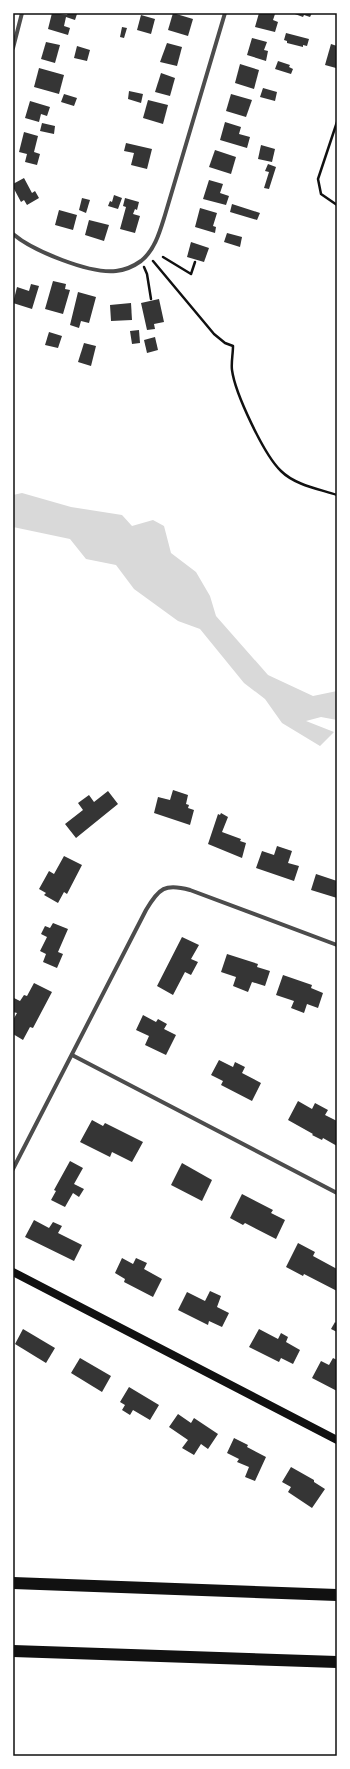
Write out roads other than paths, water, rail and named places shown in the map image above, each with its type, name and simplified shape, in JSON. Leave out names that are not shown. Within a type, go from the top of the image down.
[{"type":"highway","points":[[13,1583],[337,1595]]},
{"type":"highway","points":[[13,1651],[337,1662]]},
{"type":"main road","points":[[13,1272],[337,1440]]},
{"type":"street","points":[[13,48],[22,13]]},
{"type":"street","points":[[13,234],[28,245],[49,255],[100,270],[115,271],[131,267],[148,255],[155,243],[166,215],[225,13]]},
{"type":"street","points":[[13,1168],[146,910],[156,894],[163,889],[169,887],[190,890],[337,945]]},
{"type":"street","points":[[72,1056],[337,1193]]}]
